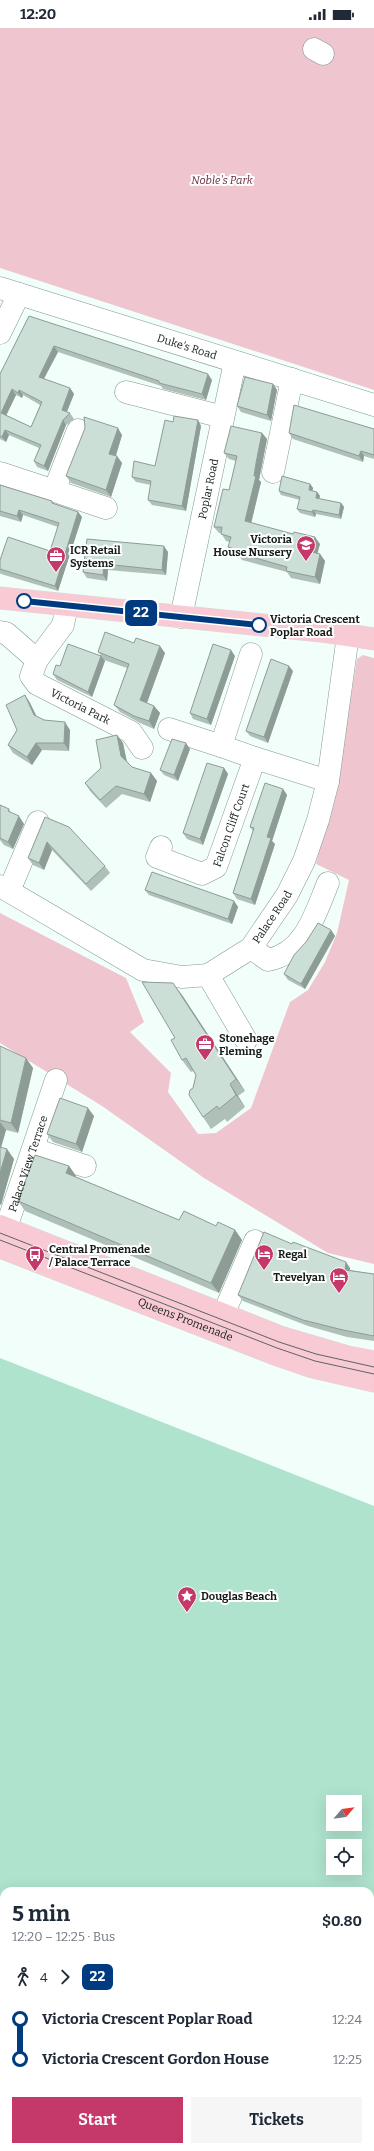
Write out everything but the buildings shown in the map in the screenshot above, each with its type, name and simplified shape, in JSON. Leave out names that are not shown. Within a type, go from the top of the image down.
[{"type":"main road","points":[[0,598],[67,606],[181,616],[348,635],[374,640]]},
{"type":"main road","name":"Queens Promenade","points":[[2,1237],[223,1314],[280,1337],[348,1357],[374,1362]]},
{"type":"main road","name":"Queens Promenade","points":[[2,1237],[275,1354],[313,1367],[374,1380]]},
{"type":"street","points":[[0,333],[9,291]]},
{"type":"street","name":"Duke's Road","points":[[9,291],[374,405]]},
{"type":"street","name":"Poplar Road","points":[[181,616],[235,362]]},
{"type":"street","points":[[273,472],[292,380]]},
{"type":"street","points":[[126,392],[223,417]]},
{"type":"street","points":[[54,491],[78,430]]},
{"type":"street","points":[[0,473],[106,508]]},
{"type":"street","name":"Victoria Park","points":[[67,606],[63,625],[37,660],[31,676],[37,684],[130,732],[142,748]]},
{"type":"street","points":[[0,632],[6,633],[37,660]]},
{"type":"street","name":"Palace Road","points":[[5,889],[143,970],[163,972],[182,977],[208,975],[251,948],[287,895],[304,861],[318,820],[328,781],[348,635]]},
{"type":"street","points":[[221,746],[251,654]]},
{"type":"street","points":[[169,729],[328,781]]},
{"type":"street","name":"Falcon Cliff Court","points":[[161,847],[157,857],[202,874],[216,867],[255,758]]},
{"type":"street","points":[[5,889],[38,822]]},
{"type":"street","points":[[251,948],[268,960],[280,958],[296,946],[310,926],[328,883]]},
{"type":"street","points":[[208,975],[246,1040]]},
{"type":"street","name":"Palace View Terrace","points":[[2,1237],[56,1080]]},
{"type":"street","points":[[33,1149],[85,1166]]},
{"type":"street","points":[[223,1314],[255,1241]]},
{"type":"green space","name":"Noble's Park","points":[[0,28],[374,28],[374,390],[0,268]]},
{"type":"green space","points":[[363,655],[374,658],[374,1264],[328,1253],[204,1178],[102,1106],[0,1043],[0,913],[126,978],[144,1022],[130,1032],[171,1073],[168,1092],[198,1134],[216,1133],[251,1108],[290,1002],[308,990],[325,962],[337,933],[349,880],[316,864],[339,771],[357,659]]},
{"type":"shaded area","name":"Douglas Beach","points":[[0,1358],[374,1506],[374,1887],[0,1887]]},
{"type":"tram line","points":[[0,1233],[279,1342],[316,1354],[374,1367]]},
{"type":"tram line","points":[[0,1240],[277,1348],[315,1361],[374,1374]]},
{"type":"bus line","name":"22","points":[[24,601],[259,625]]},
{"type":"place","name":"Victoria House Nursery","points":[[306,562]]},
{"type":"place","name":"ICR Retail Systems","points":[[56,573]]},
{"type":"place","name":"Victoria Crescent Poplar Road","points":[[259,625]]},
{"type":"place","name":"Stonehage Fleming","points":[[205,1061]]},
{"type":"place","name":"Regal","points":[[264,1271]]},
{"type":"place","name":"Central Promenade / Palace Terrace","points":[[35,1272]]},
{"type":"place","name":"Trevelyan","points":[[339,1294]]},
{"type":"place","name":"Douglas Beach","points":[[187,1613]]}]
